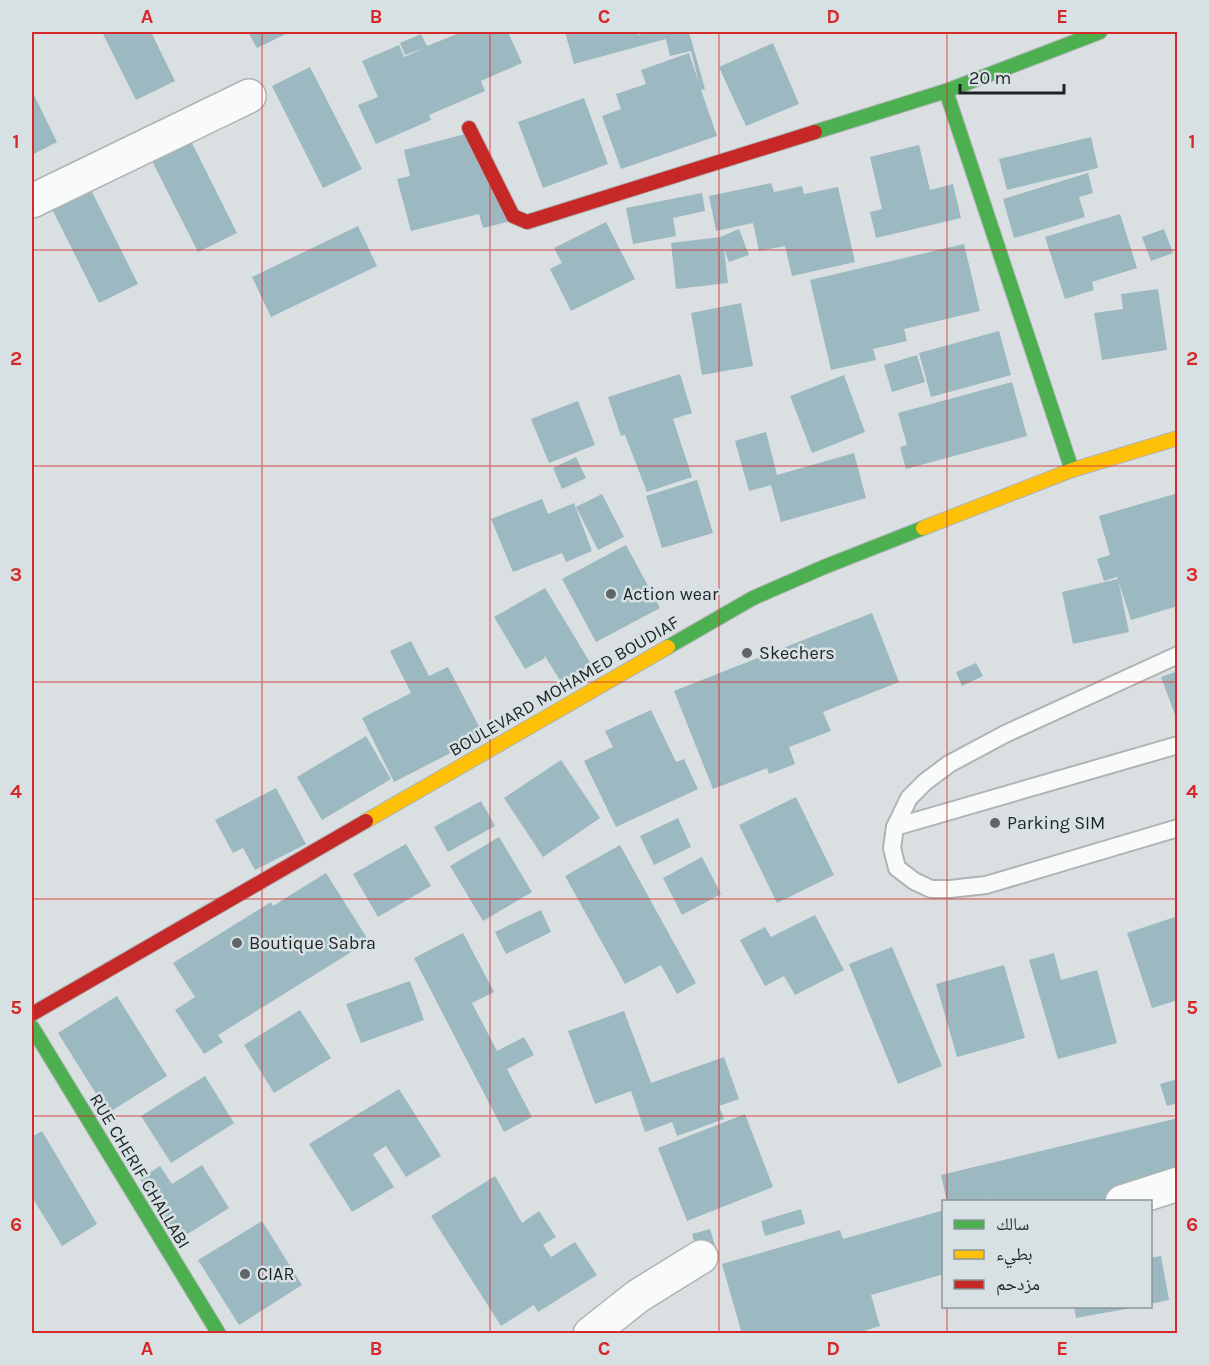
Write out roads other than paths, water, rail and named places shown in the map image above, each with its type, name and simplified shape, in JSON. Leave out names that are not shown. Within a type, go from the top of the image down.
[{"type":"street","points":[[470,128],[513,216],[527,222],[946,91],[1100,32]]},
{"type":"street","points":[[946,91],[1072,470]]},
{"type":"street","points":[[32,201],[249,96]]},
{"type":"street","name":"BOULEVARD MOHAMED BOUDIAF","points":[[32,1014],[753,598],[824,567],[1072,470],[1178,438]]},
{"type":"street","name":"RUE CHERIF CHALLABI","points":[[32,1027],[219,1334]]},
{"type":"street","points":[[1128,1200],[1178,1184]]},
{"type":"street","points":[[590,1334],[638,1296],[701,1257]]},
{"type":"lane","points":[[1178,655],[1005,734],[949,764],[909,798],[895,827],[892,848],[897,868],[914,881],[932,889],[986,885],[1178,828]]},
{"type":"lane","points":[[895,827],[1178,745]]},
{"type":"place","name":"Action wear","points":[[611,594]]},
{"type":"place","name":"Skechers","points":[[747,653]]},
{"type":"place","name":"Parking SIM","points":[[995,823]]},
{"type":"place","name":"Boutique Sabra","points":[[237,943]]},
{"type":"place","name":"CIAR","points":[[245,1274]]}]
